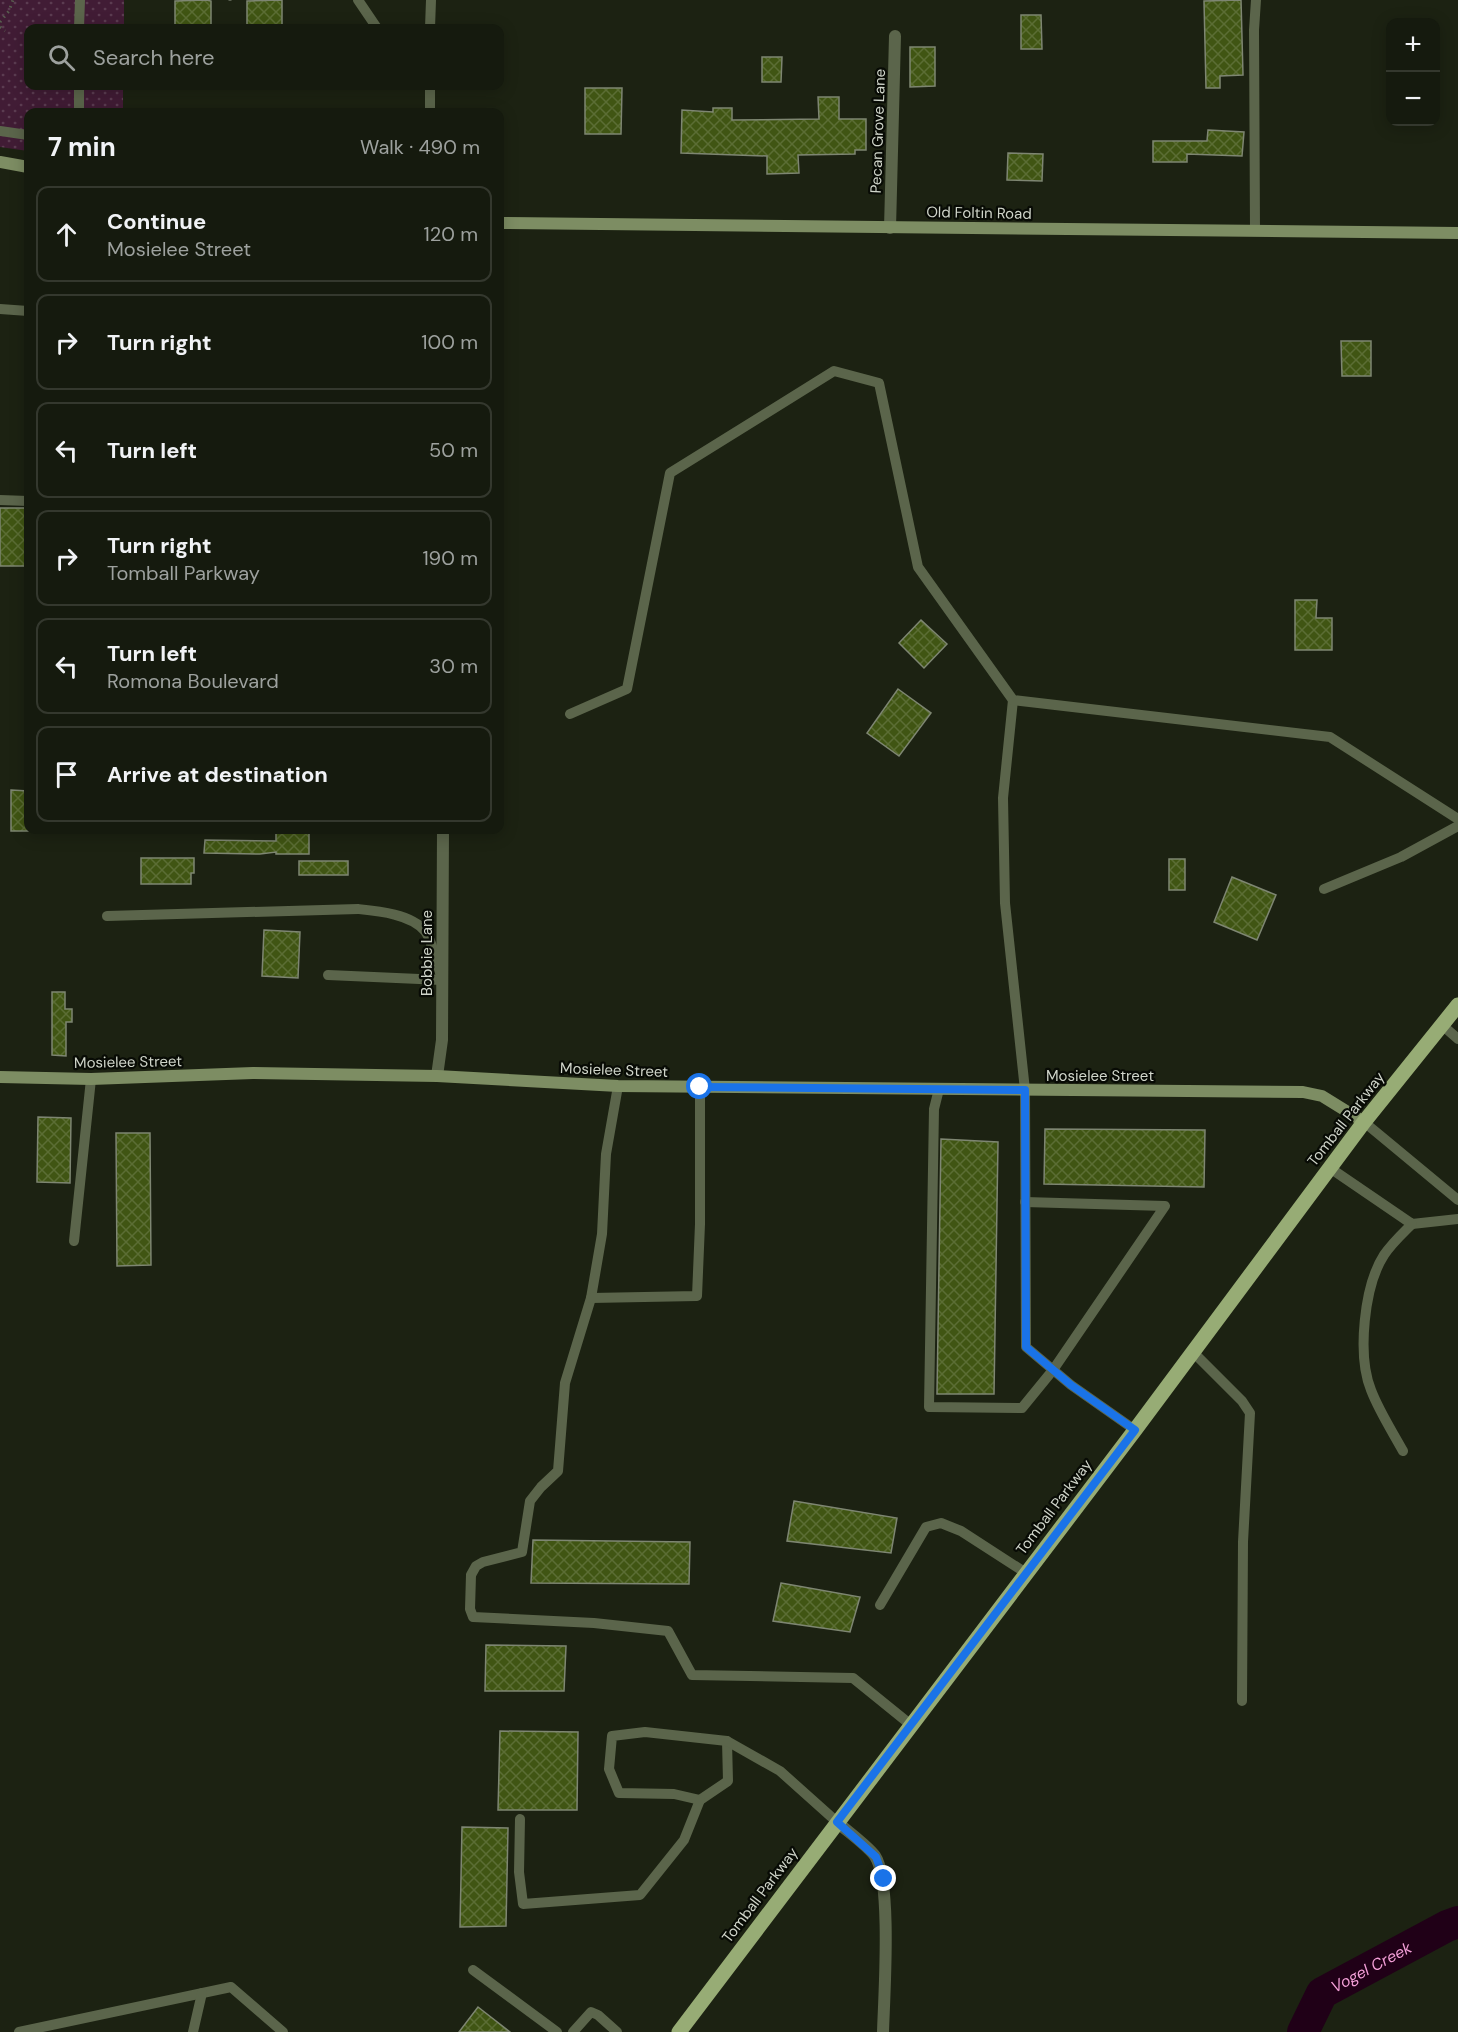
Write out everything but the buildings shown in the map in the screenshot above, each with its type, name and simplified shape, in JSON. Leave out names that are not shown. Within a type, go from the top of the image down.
[{"type":"main road","name":"Tomball Parkway","points":[[679,2032],[1135,1430],[1364,1122],[1458,1005]]},
{"type":"street","name":"Pecan Grove Lane","points":[[890,228],[896,36]]},
{"type":"street","points":[[0,162],[24,166]]},
{"type":"street","name":"Old Foltin Road","points":[[504,223],[1458,233]]},
{"type":"street","name":"Bobbie Lane","points":[[437,1076],[442,1040],[443,834]]},
{"type":"street","name":"Mosielee Street","points":[[0,1077],[91,1079],[253,1073],[437,1076],[618,1086],[1303,1092],[1322,1096],[1364,1122]]},
{"type":"street","points":[[837,1822],[876,1857],[884,1879],[883,2032]]},
{"type":"lane","points":[[79,24],[80,0]]},
{"type":"lane","points":[[358,0],[374,24]]},
{"type":"lane","points":[[430,24],[431,0]]},
{"type":"lane","points":[[1255,231],[1254,30],[1256,0]]},
{"type":"lane","points":[[79,90],[79,108]]},
{"type":"lane","points":[[430,90],[430,108]]},
{"type":"lane","points":[[0,131],[24,134]]},
{"type":"lane","points":[[0,309],[24,311]]},
{"type":"lane","points":[[570,714],[627,689],[670,473],[834,371],[879,383],[918,567],[1013,700],[1003,798],[1005,903],[1025,1090],[1026,1347],[1071,1385],[1135,1430]]},
{"type":"lane","points":[[0,500],[24,501]]},
{"type":"lane","points":[[1013,700],[1330,737],[1458,819]]},
{"type":"lane","points":[[1324,889],[1401,857],[1458,826]]},
{"type":"lane","points":[[107,916],[358,909],[386,912],[408,919],[425,931],[442,980],[327,975]]},
{"type":"lane","points":[[1442,1025],[1458,1039]]},
{"type":"lane","points":[[74,1241],[91,1079]]},
{"type":"lane","points":[[618,1086],[606,1154],[602,1234],[591,1298],[565,1383],[558,1471],[530,1501],[522,1552],[476,1566],[471,1575],[470,1609],[473,1617],[594,1623],[668,1631],[692,1675],[853,1678],[911,1725]]},
{"type":"lane","points":[[591,1298],[697,1296],[700,1224],[700,1087]]},
{"type":"lane","points":[[939,1089],[934,1109],[929,1407],[1022,1408],[1053,1370],[1165,1206],[1025,1202]]},
{"type":"lane","points":[[1364,1122],[1458,1200]]},
{"type":"lane","points":[[1330,1168],[1412,1224]]},
{"type":"lane","points":[[1403,1451],[1370,1388],[1364,1355],[1366,1308],[1373,1276],[1389,1248],[1412,1224],[1458,1219]]},
{"type":"lane","points":[[1193,1352],[1242,1401],[1250,1413],[1245,1495],[1242,1701]]},
{"type":"lane","points":[[880,1605],[926,1527],[941,1523],[961,1531],[1026,1573]]},
{"type":"lane","points":[[700,1800],[674,1794],[619,1793],[609,1769],[612,1736],[645,1732],[727,1741],[780,1771],[837,1822]]},
{"type":"lane","points":[[520,1820],[519,1872],[523,1904],[640,1895],[684,1840],[700,1800],[728,1781],[727,1741]]},
{"type":"lane","points":[[473,1970],[557,2032]]},
{"type":"lane","points":[[19,2032],[231,1987],[283,2032]]},
{"type":"lane","points":[[193,2032],[202,1994]]},
{"type":"lane","points":[[573,2032],[591,2012],[598,2015],[617,2032]]},
{"type":"path","points":[[0,22],[9,11],[13,0]]},
{"type":"path","points":[[0,27],[5,31]]},
{"type":"shaded area","points":[[0,0],[124,0],[124,24],[24,24],[24,90],[123,90],[123,108],[24,108],[24,150],[0,147]]},
{"type":"waterway","name":"Vogel Creek","points":[[1303,2032],[1322,1993],[1458,1922]]},
{"type":"route","points":[[700,1087],[1025,1090],[1026,1347],[1071,1385],[1135,1430],[837,1822],[876,1857],[884,1879]]}]
